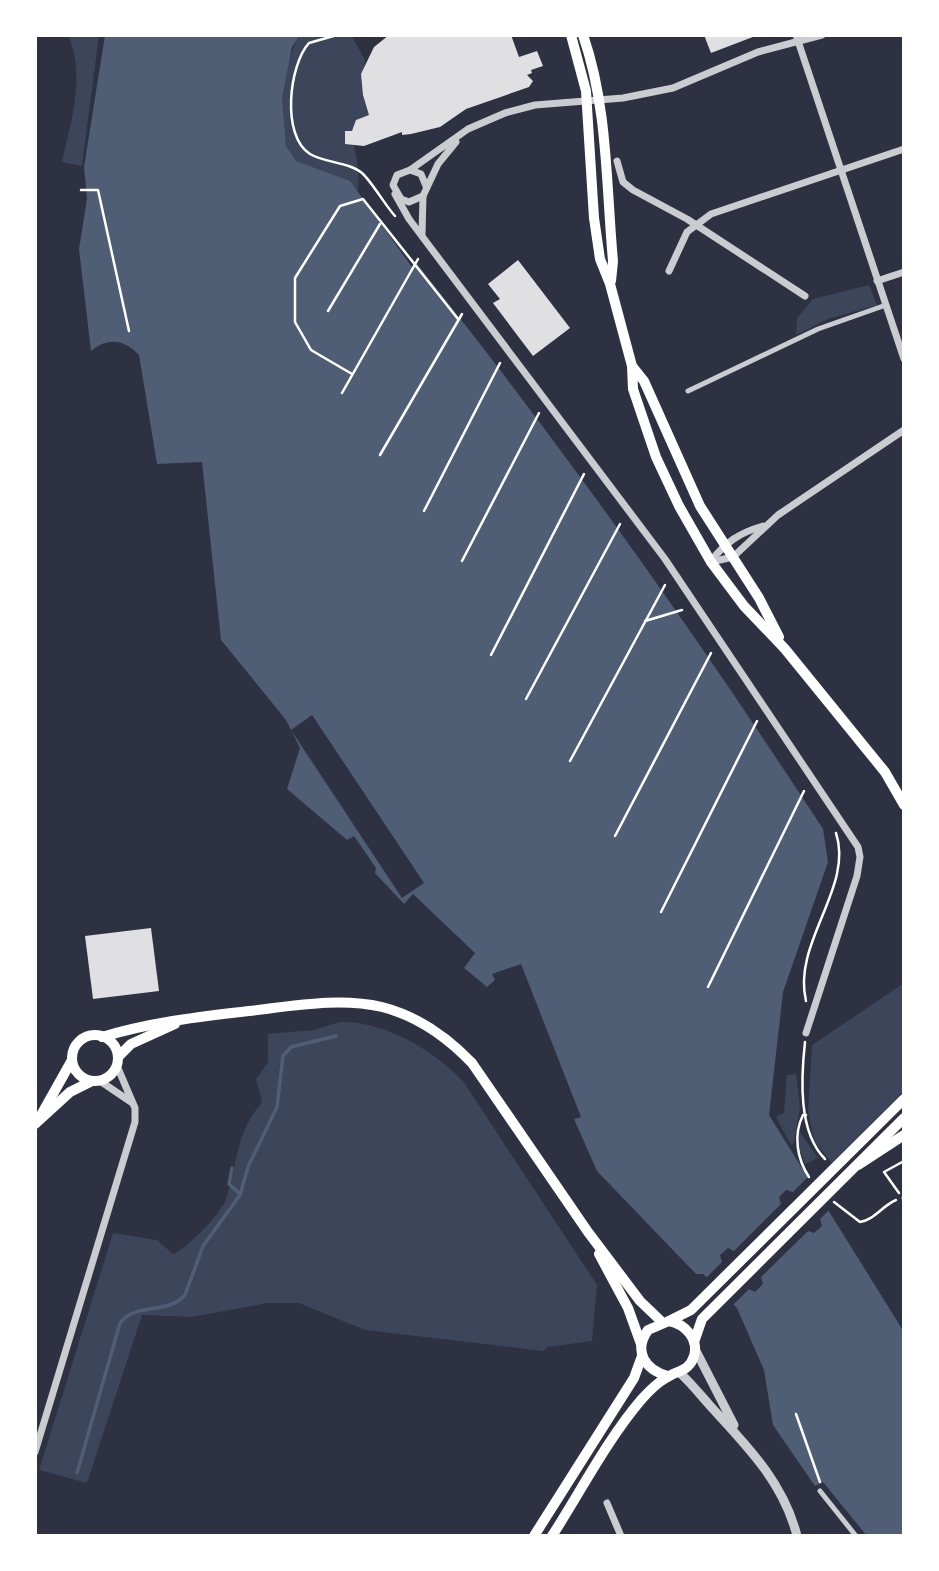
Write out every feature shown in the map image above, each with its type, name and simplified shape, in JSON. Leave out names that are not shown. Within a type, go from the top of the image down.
[{"type":"main road","points":[[571,35],[582,72],[586,102],[594,218],[600,258],[610,284],[632,366],[633,389],[650,443],[674,496],[711,562],[744,606],[785,649],[885,772],[904,805]]},
{"type":"main road","points":[[583,35],[599,100],[613,261],[610,284]]},
{"type":"main road","points":[[632,366],[644,381],[695,497],[733,557],[785,649]]},
{"type":"main road","points":[[885,772],[904,786]]},
{"type":"main road","points":[[36,1122],[72,1060],[75,1046],[82,1039],[102,1037],[158,1022],[297,1005],[343,1003],[382,1007],[421,1022],[455,1045],[472,1063],[588,1232],[640,1301],[666,1322],[685,1328],[695,1345]]},
{"type":"main road","points":[[36,1122],[70,1092],[110,1077],[131,1044],[182,1021]]},
{"type":"main road","points":[[102,1037],[113,1044],[118,1062]]},
{"type":"main road","points":[[72,1060],[78,1074],[96,1081]]},
{"type":"main road","points":[[641,1344],[648,1330],[701,1300],[829,1167],[904,1099]]},
{"type":"main road","points":[[552,1536],[643,1397],[668,1376],[680,1373],[692,1362],[702,1319],[904,1118]]},
{"type":"main road","points":[[855,1167],[904,1135]]},
{"type":"main road","points":[[534,1536],[634,1378],[642,1356],[641,1344],[628,1308],[588,1232]]},
{"type":"main road","points":[[642,1356],[654,1372],[668,1376]]},
{"type":"street","points":[[806,1037],[857,876],[860,856],[858,847],[665,559],[422,236],[395,194],[395,178],[468,129],[535,105],[586,102],[673,88],[797,38],[822,35]]},
{"type":"street","points":[[797,38],[904,359]]},
{"type":"street","points":[[422,236],[423,196],[426,186],[438,164],[468,129]]},
{"type":"street","points":[[669,271],[677,249],[695,225],[736,204],[839,168],[904,149]]},
{"type":"street","points":[[617,161],[623,183],[695,225],[805,296]]},
{"type":"street","points":[[410,170],[421,174],[426,186]]},
{"type":"street","points":[[395,194],[409,202],[423,196]]},
{"type":"street","points":[[877,281],[904,272]]},
{"type":"street","points":[[688,391],[818,329],[886,305]]},
{"type":"street","points":[[711,562],[733,557],[746,549],[764,526],[904,430]]},
{"type":"street","points":[[711,562],[724,544],[747,531],[764,526]]},
{"type":"street","points":[[35,1452],[131,1138],[135,1114],[118,1062]]},
{"type":"street","points":[[96,1081],[131,1102]]},
{"type":"street","points":[[695,1345],[740,1436]]},
{"type":"street","points":[[680,1373],[740,1436],[785,1499],[797,1536]]},
{"type":"street","points":[[821,1488],[856,1536]]},
{"type":"street","points":[[607,1503],[621,1536]]},
{"type":"path","points":[[337,35],[309,43],[304,49],[294,77],[291,113],[296,134],[307,152],[361,172],[402,225]]},
{"type":"path","points":[[81,190],[98,190],[129,331]]},
{"type":"path","points":[[352,374],[311,350],[295,322],[295,278],[340,206],[363,199],[458,319]]},
{"type":"path","points":[[328,311],[380,224]]},
{"type":"path","points":[[342,393],[418,259]]},
{"type":"path","points":[[380,455],[462,314]]},
{"type":"path","points":[[424,511],[500,363]]},
{"type":"path","points":[[462,561],[539,413]]},
{"type":"path","points":[[491,655],[584,474]]},
{"type":"path","points":[[526,699],[620,524]]},
{"type":"path","points":[[570,761],[665,585]]},
{"type":"path","points":[[644,621],[682,610]]},
{"type":"path","points":[[615,836],[711,653]]},
{"type":"path","points":[[661,912],[757,721]]},
{"type":"path","points":[[708,987],[804,791]]},
{"type":"path","points":[[803,988],[803,968],[839,866],[839,843],[833,822]]},
{"type":"path","points":[[806,1037],[802,1066],[810,1135],[815,1148],[829,1167]]},
{"type":"path","points":[[884,1172],[904,1161]]},
{"type":"path","points":[[796,1415],[821,1488]]},
{"type":"shaded area","points":[[68,35],[99,35],[82,166],[62,162],[73,115],[76,82],[76,66]]},
{"type":"shaded area","points":[[105,35],[300,35],[292,47],[282,98],[286,146],[296,161],[350,181],[412,267],[417,264],[471,332],[627,541],[823,829],[828,862],[783,992],[769,1115],[904,1332],[904,1536],[867,1536],[823,1482],[815,1486],[773,1425],[764,1370],[737,1308],[703,1274],[696,1274],[597,1171],[574,1119],[581,1117],[521,964],[492,974],[495,980],[487,987],[464,968],[475,953],[413,894],[404,904],[375,873],[376,868],[354,836],[347,840],[287,789],[300,748],[291,730],[286,720],[221,640],[202,462],[157,464],[139,355],[128,346],[116,342],[103,343],[91,351],[79,249],[87,199],[84,167]],"holes":[[[312,715],[424,883],[402,898],[291,730]]]},
{"type":"shaded area","points":[[300,35],[351,35],[365,60],[363,83],[371,120],[354,136],[359,178],[357,193],[335,176],[302,166],[288,150],[283,135],[282,98],[289,62]]},
{"type":"shaded area","points":[[869,285],[877,305],[828,319],[796,335],[797,318],[813,299]]},
{"type":"shaded area","points":[[904,983],[904,1091],[832,1163],[814,1141],[808,1111],[812,1045]]},
{"type":"shaded area","points":[[340,1022],[374,1026],[407,1039],[423,1048],[463,1081],[597,1285],[592,1341],[548,1347],[543,1351],[365,1330],[299,1303],[268,1303],[192,1317],[142,1315],[87,1483],[39,1470],[113,1233],[157,1240],[173,1254],[194,1238],[211,1221],[226,1199],[246,1126],[262,1102],[256,1079],[268,1062],[268,1034],[313,1030]]},
{"type":"shaded area","points":[[796,1074],[800,1107],[794,1143],[791,1145],[776,1117],[784,1113],[787,1075]]},
{"type":"shaded area","points":[[800,1132],[818,1158],[805,1164],[798,1145]]},
{"type":"pier","points":[[810,1175],[831,1208],[820,1219],[822,1226],[814,1233],[808,1231],[761,1277],[763,1284],[755,1292],[749,1289],[731,1307],[704,1280],[722,1262],[720,1255],[728,1248],[734,1251],[781,1204],[779,1197],[786,1190],[793,1192]]},
{"type":"building","points":[[389,35],[511,35],[519,57],[537,51],[543,66],[531,70],[532,73],[527,75],[533,81],[529,87],[466,109],[440,127],[411,134],[402,135],[402,132],[364,146],[345,144],[345,131],[352,131],[356,120],[369,115],[361,74],[374,47]]},
{"type":"building","points":[[704,35],[758,35],[711,53]]},
{"type":"building","points":[[518,260],[570,328],[533,356],[493,303],[500,299],[488,284]]},
{"type":"building","points":[[151,928],[159,991],[93,999],[85,936]]},
{"type":"waterway","points":[[77,1473],[120,1323],[135,1313],[170,1305],[185,1295],[203,1246],[240,1195],[248,1167],[277,1107],[283,1056],[291,1047],[336,1036]]},
{"type":"waterway","points":[[232,1168],[229,1184],[240,1194]]}]
